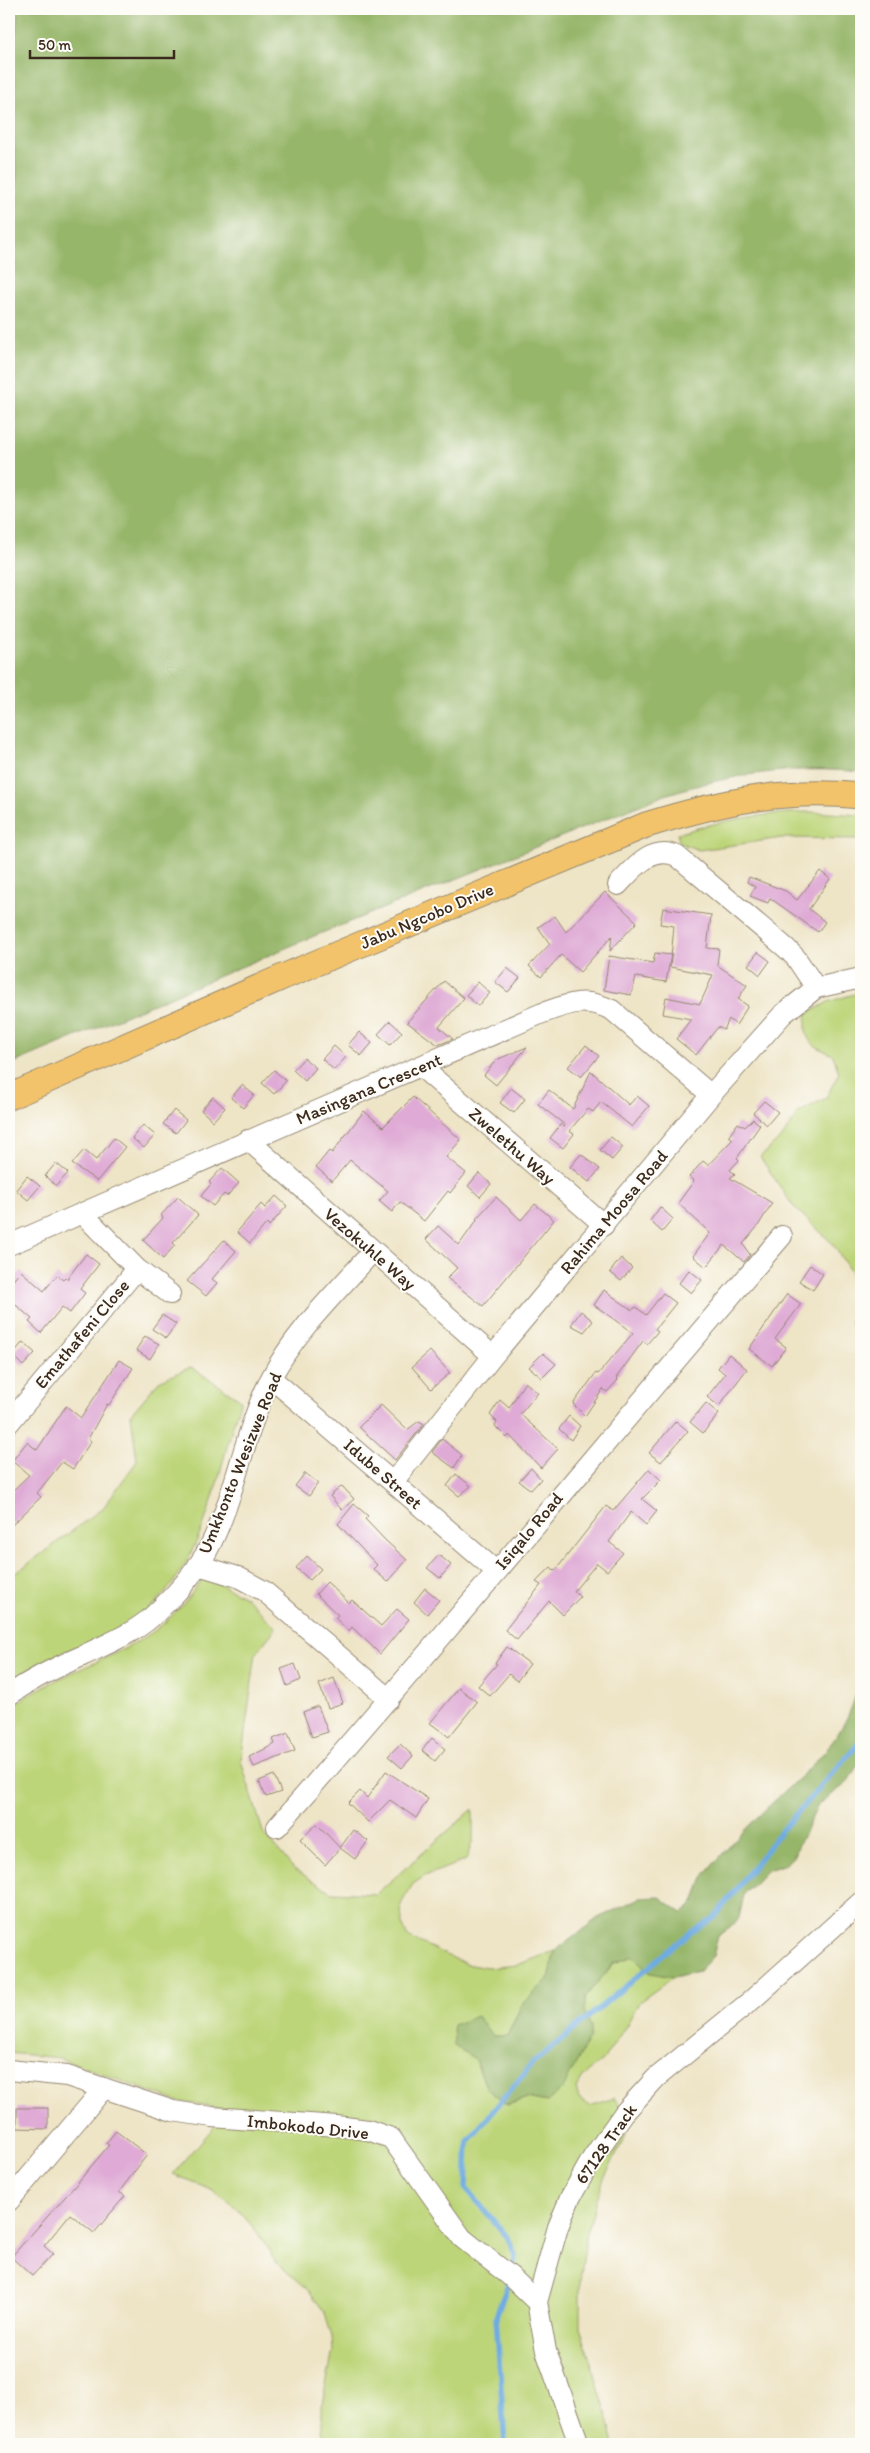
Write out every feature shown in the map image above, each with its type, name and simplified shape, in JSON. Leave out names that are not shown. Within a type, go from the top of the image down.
[{"type":"main road","name":"Jabu Ngcobo Drive","points":[[9,1097],[285,976],[646,825],[702,808],[756,796],[789,793],[861,796]]},
{"type":"street","points":[[618,885],[633,869],[654,855],[670,853],[677,856],[688,863],[786,948],[796,958],[816,988]]},
{"type":"street","name":"Rahima Moosa Road","points":[[393,1482],[493,1356],[604,1225],[711,1094],[783,1014],[816,988],[861,978]]},
{"type":"street","name":"Masingana Crescent","points":[[9,1245],[540,1014],[572,1003],[584,1001],[597,1003],[612,1010],[711,1094]]},
{"type":"street","name":"Zwelethu Way","points":[[421,1067],[604,1225]]},
{"type":"street","name":"Vezokuhle Way","points":[[248,1140],[372,1252],[493,1356]]},
{"type":"street","name":"Emathafeni Close","points":[[82,1213],[137,1269],[170,1294]]},
{"type":"street","name":"Isiqalo Road","points":[[277,1827],[389,1699],[496,1570],[782,1236]]},
{"type":"street","name":"Umkhonto Wesizwe Road","points":[[9,1695],[41,1675],[134,1630],[159,1610],[198,1566],[218,1528],[246,1439],[271,1378],[308,1325],[372,1252]]},
{"type":"street","name":"Emathafeni Close","points":[[9,1423],[137,1269]]},
{"type":"street","name":"Idube Street","points":[[271,1378],[496,1570]]},
{"type":"street","points":[[198,1566],[238,1577],[264,1591],[389,1699]]},
{"type":"street","name":"67128 Track","points":[[579,2444],[546,2351],[537,2302],[558,2226],[570,2198],[593,2157],[624,2113],[656,2078],[753,1999],[861,1902]]},
{"type":"street","name":"Imbokodo Drive","points":[[9,2070],[67,2076],[173,2111],[212,2117],[337,2126],[368,2130],[391,2138],[462,2238],[510,2276],[537,2302]]},
{"type":"street","points":[[9,2201],[104,2088]]},
{"type":"green space","points":[[9,9],[19,9],[9,72]]},
{"type":"green space","points":[[19,9],[861,9],[861,772],[811,770],[762,773],[714,782],[665,795],[312,937],[9,1065],[9,190],[17,185],[9,72]]},
{"type":"green space","points":[[9,72],[17,186],[9,190]]},
{"type":"green space","points":[[810,812],[861,815],[861,839],[782,838],[699,850],[680,843],[677,834],[743,818]]},
{"type":"green space","points":[[861,992],[861,1326],[851,1325],[852,1274],[832,1243],[793,1206],[760,1157],[784,1135],[798,1113],[826,1098],[839,1073],[833,1055],[819,1048],[807,1036],[807,1014],[828,1002]]},
{"type":"green space","points":[[191,1367],[241,1400],[205,1520],[193,1548],[178,1575],[159,1599],[135,1620],[52,1657],[9,1681],[9,1578],[103,1508],[137,1461],[131,1414],[159,1381]]},
{"type":"green space","points":[[204,1576],[247,1598],[276,1628],[256,1653],[241,1761],[263,1832],[294,1869],[331,1892],[376,1894],[473,1809],[473,1840],[466,1860],[425,1876],[413,1884],[401,1904],[402,1925],[408,1937],[466,1964],[488,1968],[517,1965],[555,1951],[548,1979],[521,2006],[507,2036],[493,2036],[455,2046],[475,2059],[487,2089],[507,2105],[527,2098],[547,2102],[591,2027],[583,2011],[586,1996],[614,1963],[633,1956],[650,1973],[674,1977],[639,2002],[604,2059],[584,2076],[576,2089],[579,2098],[590,2106],[614,2098],[620,2106],[626,2135],[604,2178],[587,2232],[580,2281],[580,2327],[606,2411],[614,2444],[325,2444],[322,2429],[322,2404],[333,2351],[332,2336],[325,2313],[310,2292],[276,2262],[257,2232],[235,2206],[211,2189],[173,2174],[213,2128],[223,2109],[175,2101],[60,2058],[9,2053],[9,1709],[41,1688],[126,1648],[151,1633],[176,1611]]},
{"type":"green space","points":[[861,1673],[861,1759],[847,1783],[818,1805],[793,1857],[785,1864],[766,1871],[744,1894],[739,1918],[730,1928],[718,1936],[713,1956],[699,1971],[674,1977],[650,1973],[633,1956],[614,1963],[586,1996],[584,2011],[591,2027],[590,2037],[563,2088],[547,2102],[527,2098],[507,2105],[487,2089],[475,2059],[454,2046],[453,2025],[477,2016],[493,2036],[507,2036],[521,2006],[548,1979],[555,1951],[598,1918],[640,1898],[660,1897],[682,1913],[688,1909],[695,1900],[704,1877],[714,1863],[745,1829],[802,1776],[828,1748],[848,1715]]},
{"type":"building","points":[[820,871],[830,879],[809,909],[825,922],[818,932],[770,898],[768,903],[750,896],[755,887],[747,882],[749,877],[786,891],[797,900]]},
{"type":"building","points":[[605,892],[637,922],[610,951],[612,936],[580,972],[561,955],[541,977],[529,966],[550,944],[538,927],[555,916],[566,932]]},
{"type":"building","points":[[663,908],[711,915],[707,948],[719,949],[717,965],[747,985],[738,999],[748,1006],[736,1025],[729,1019],[724,1030],[718,1027],[696,1055],[676,1039],[691,1019],[663,1014],[666,997],[700,1004],[713,975],[670,967],[674,926],[660,924]]},
{"type":"building","points":[[758,952],[770,961],[760,975],[748,965]]},
{"type":"building","points":[[655,953],[671,955],[666,982],[636,977],[631,995],[604,990],[609,956],[653,963]]},
{"type":"building","points":[[507,968],[520,978],[508,992],[495,982]]},
{"type":"building","points":[[444,981],[464,998],[439,1027],[453,1039],[438,1045],[407,1022]]},
{"type":"building","points":[[478,982],[490,993],[478,1006],[466,995]]},
{"type":"building","points":[[390,1021],[402,1032],[390,1045],[378,1034]]},
{"type":"building","points":[[359,1032],[372,1043],[361,1056],[348,1045]]},
{"type":"building","points":[[586,1045],[599,1056],[581,1077],[568,1067]]},
{"type":"building","points":[[334,1046],[346,1057],[334,1070],[322,1059]]},
{"type":"building","points":[[527,1047],[496,1085],[484,1075],[496,1060]]},
{"type":"building","points":[[304,1058],[316,1068],[305,1081],[293,1070]]},
{"type":"building","points":[[274,1070],[286,1081],[274,1094],[262,1083]]},
{"type":"building","points":[[591,1071],[629,1105],[637,1096],[649,1106],[632,1127],[601,1102],[593,1112],[588,1109],[569,1131],[574,1134],[563,1148],[550,1138],[561,1124],[564,1127],[565,1125],[538,1104],[549,1090],[573,1109]]},
{"type":"building","points":[[242,1085],[254,1095],[243,1108],[231,1098]]},
{"type":"building","points":[[511,1088],[525,1099],[514,1113],[500,1103]]},
{"type":"building","points":[[213,1097],[225,1108],[213,1121],[201,1110]]},
{"type":"building","points":[[413,1097],[461,1140],[446,1157],[466,1173],[450,1193],[448,1191],[424,1221],[400,1202],[392,1212],[379,1201],[388,1191],[350,1160],[332,1181],[316,1167],[329,1151],[332,1153],[364,1111],[383,1127]]},
{"type":"building","points":[[764,1101],[778,1112],[767,1125],[753,1113]]},
{"type":"building","points":[[174,1110],[186,1120],[176,1133],[163,1124]]},
{"type":"building","points":[[753,1119],[760,1125],[737,1158],[739,1160],[730,1170],[735,1174],[730,1178],[772,1203],[758,1226],[743,1244],[750,1255],[744,1262],[724,1245],[706,1267],[693,1256],[710,1233],[678,1203],[694,1181],[689,1177],[703,1161],[708,1165],[733,1139],[729,1136],[738,1123],[745,1127]]},
{"type":"building","points":[[143,1125],[155,1135],[144,1148],[132,1138]]},
{"type":"building","points":[[611,1137],[623,1147],[612,1160],[600,1150]]},
{"type":"building","points":[[114,1138],[125,1147],[97,1181],[72,1164],[84,1150],[96,1160]]},
{"type":"building","points":[[581,1154],[600,1169],[589,1182],[570,1167]]},
{"type":"building","points":[[56,1163],[68,1173],[56,1186],[45,1176]]},
{"type":"building","points":[[222,1168],[239,1183],[227,1196],[224,1194],[213,1206],[201,1196],[211,1184],[209,1182]]},
{"type":"building","points":[[479,1173],[491,1184],[480,1197],[468,1186]]},
{"type":"building","points":[[27,1176],[40,1186],[28,1200],[16,1190]]},
{"type":"building","points":[[276,1196],[287,1206],[269,1226],[267,1223],[250,1243],[237,1232],[261,1204],[265,1208]]},
{"type":"building","points":[[178,1197],[198,1215],[173,1243],[175,1245],[163,1259],[143,1240],[163,1218],[161,1215]]},
{"type":"building","points":[[496,1197],[521,1220],[535,1204],[554,1220],[483,1306],[447,1278],[457,1268],[426,1239],[438,1226],[459,1245],[476,1219]]},
{"type":"building","points":[[660,1207],[673,1219],[662,1232],[650,1221]]},
{"type":"building","points":[[224,1240],[236,1251],[212,1279],[217,1283],[206,1296],[187,1281]]},
{"type":"building","points":[[86,1254],[99,1264],[80,1289],[85,1293],[70,1313],[62,1307],[41,1333],[29,1322],[32,1319],[9,1299],[9,1285],[21,1271],[44,1291],[57,1275],[63,1280],[65,1277],[67,1279]]},
{"type":"building","points":[[621,1258],[632,1268],[621,1281],[610,1272]]},
{"type":"building","points":[[810,1265],[823,1274],[813,1290],[799,1281]]},
{"type":"building","points":[[689,1270],[702,1280],[691,1293],[679,1283]]},
{"type":"building","points":[[604,1290],[632,1310],[636,1307],[646,1315],[663,1293],[676,1303],[655,1329],[658,1331],[647,1344],[643,1341],[616,1378],[618,1380],[607,1392],[603,1389],[585,1416],[573,1404],[596,1373],[598,1374],[633,1333],[594,1305]]},
{"type":"building","points":[[787,1294],[801,1304],[775,1339],[786,1347],[772,1366],[749,1349]]},
{"type":"building","points":[[581,1311],[593,1321],[584,1332],[571,1325]]},
{"type":"building","points":[[162,1315],[176,1324],[166,1338],[152,1329]]},
{"type":"building","points":[[145,1336],[159,1344],[150,1359],[136,1350]]},
{"type":"building","points":[[23,1342],[35,1353],[23,1366],[12,1355]]},
{"type":"building","points":[[430,1351],[450,1373],[431,1389],[412,1367]]},
{"type":"building","points":[[543,1353],[556,1364],[542,1378],[529,1367]]},
{"type":"building","points":[[729,1354],[747,1369],[719,1406],[707,1397],[725,1374],[718,1368]]},
{"type":"building","points":[[119,1360],[133,1368],[109,1405],[107,1404],[88,1439],[91,1441],[73,1469],[62,1462],[37,1493],[41,1497],[9,1528],[9,1494],[29,1475],[12,1461],[27,1442],[37,1450],[66,1406],[81,1418]]},
{"type":"building","points":[[525,1382],[538,1393],[520,1414],[558,1449],[541,1468],[509,1435],[507,1438],[496,1427],[497,1422],[490,1415],[500,1400],[509,1408]]},
{"type":"building","points":[[706,1403],[719,1414],[703,1433],[690,1422]]},
{"type":"building","points":[[381,1405],[407,1430],[419,1421],[424,1424],[395,1460],[359,1427]]},
{"type":"building","points":[[569,1416],[580,1426],[571,1440],[559,1429]]},
{"type":"building","points":[[676,1421],[688,1431],[661,1462],[649,1453]]},
{"type":"building","points":[[442,1439],[462,1455],[454,1468],[432,1452]]},
{"type":"building","points":[[531,1468],[541,1479],[531,1490],[519,1481]]},
{"type":"building","points":[[649,1469],[661,1480],[642,1499],[657,1511],[646,1525],[631,1512],[609,1542],[623,1553],[607,1571],[597,1563],[574,1591],[580,1597],[563,1615],[549,1601],[517,1640],[505,1630],[541,1585],[536,1582],[551,1567],[555,1571],[606,1506],[613,1511]]},
{"type":"building","points":[[305,1473],[318,1483],[309,1496],[295,1486]]},
{"type":"building","points":[[456,1474],[471,1486],[459,1496],[447,1486]]},
{"type":"building","points":[[342,1486],[354,1499],[342,1510],[330,1496]]},
{"type":"building","points":[[354,1504],[368,1516],[365,1519],[407,1560],[388,1582],[373,1569],[377,1565],[338,1524]]},
{"type":"building","points":[[439,1555],[451,1565],[440,1578],[427,1568]]},
{"type":"building","points":[[307,1556],[321,1569],[310,1580],[296,1568]]},
{"type":"building","points":[[327,1582],[349,1603],[352,1600],[381,1626],[397,1609],[409,1619],[380,1654],[352,1627],[349,1631],[335,1618],[338,1615],[316,1594]]},
{"type":"building","points":[[425,1588],[439,1600],[427,1614],[414,1602]]},
{"type":"building","points":[[507,1647],[530,1664],[517,1681],[509,1674],[490,1696],[478,1686],[497,1664],[495,1663]]},
{"type":"building","points":[[295,1664],[301,1680],[287,1686],[281,1669]]},
{"type":"building","points":[[334,1678],[343,1703],[328,1708],[319,1684]]},
{"type":"building","points":[[459,1688],[477,1702],[449,1737],[430,1723]]},
{"type":"building","points":[[318,1706],[328,1732],[312,1737],[303,1712]]},
{"type":"building","points":[[288,1733],[295,1751],[254,1767],[249,1757],[275,1744],[273,1739]]},
{"type":"building","points":[[432,1738],[445,1749],[435,1761],[422,1750]]},
{"type":"building","points":[[400,1744],[413,1756],[402,1768],[388,1756]]},
{"type":"building","points":[[386,1771],[428,1799],[416,1818],[390,1800],[368,1822],[348,1803],[360,1791],[367,1798]]},
{"type":"building","points":[[274,1775],[281,1792],[266,1797],[259,1781]]},
{"type":"building","points":[[317,1824],[340,1848],[325,1865],[300,1840]]},
{"type":"building","points":[[353,1830],[368,1841],[355,1859],[340,1848]]},
{"type":"building","points":[[17,2108],[48,2108],[48,2129],[17,2128]]},
{"type":"building","points":[[116,2131],[147,2155],[119,2192],[125,2196],[94,2233],[70,2214],[44,2246],[53,2254],[32,2276],[11,2257],[109,2145],[106,2143]]},
{"type":"waterway","points":[[511,2272],[516,2257],[508,2238],[466,2188],[468,2141],[533,2063],[691,1932],[714,1918],[781,1831],[861,1741]]},
{"type":"waterway","points":[[505,2444],[496,2317],[509,2280]]}]
